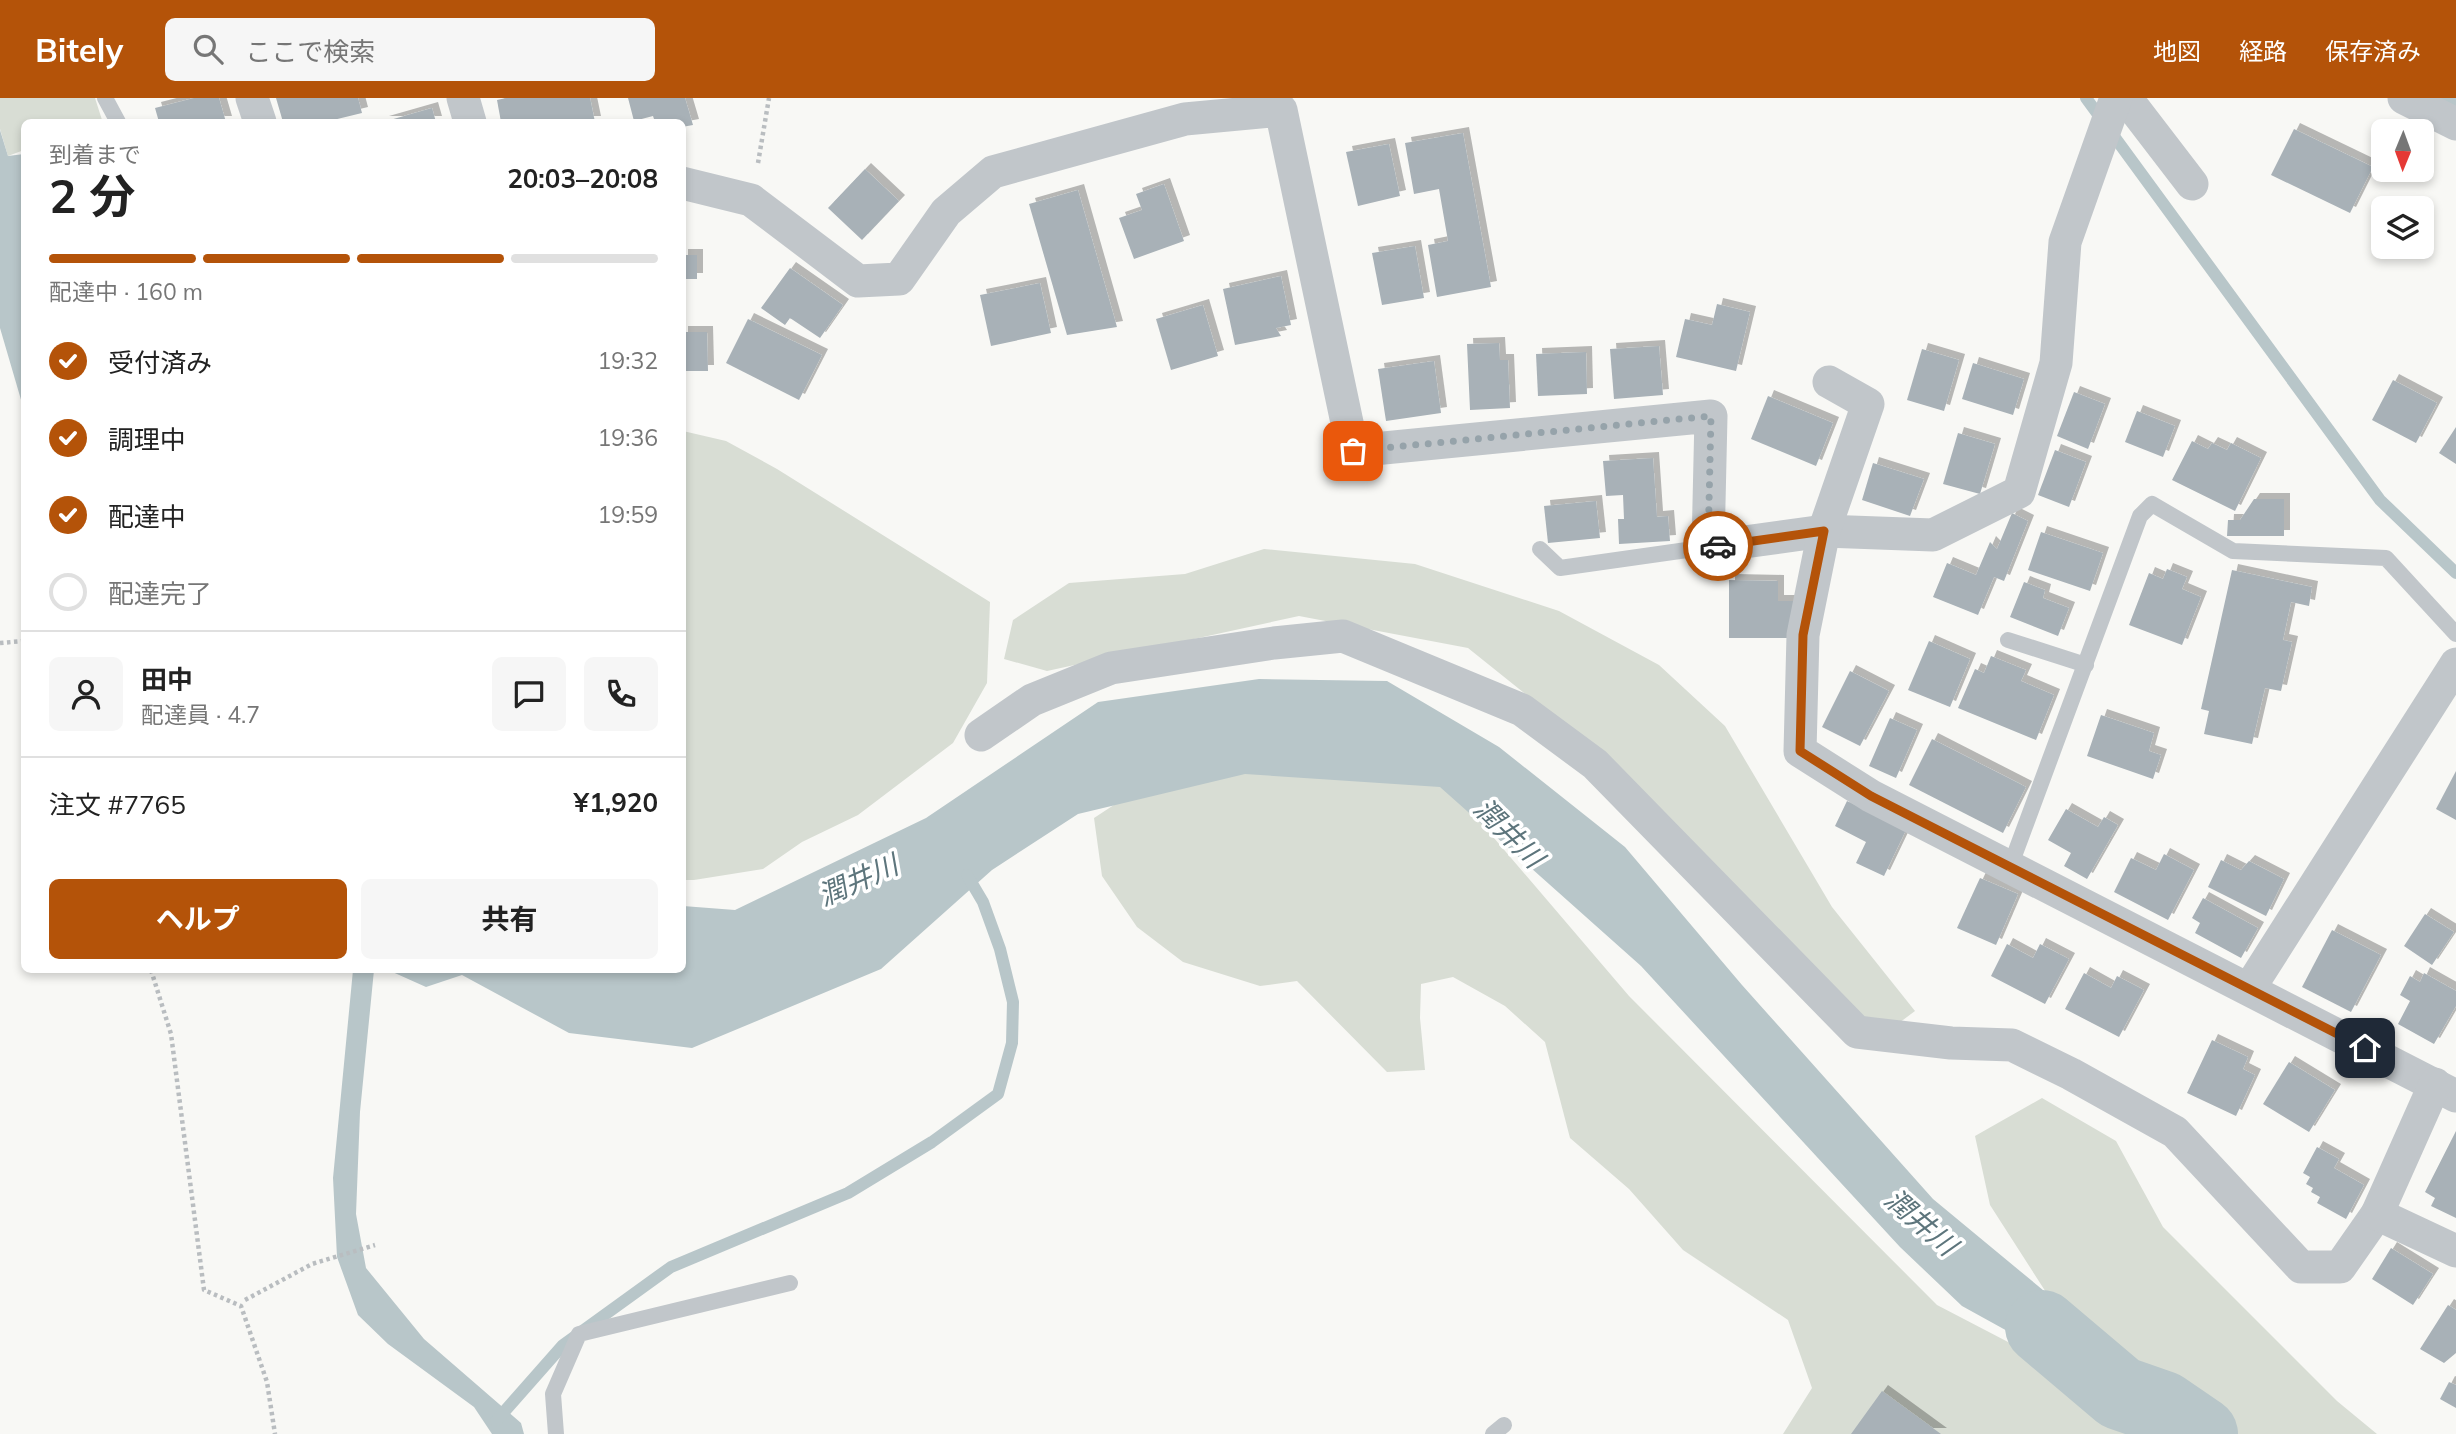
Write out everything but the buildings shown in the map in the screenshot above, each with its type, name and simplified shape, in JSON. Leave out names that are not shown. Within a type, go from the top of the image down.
[{"type":"street","points":[[252,98],[259,119]]},
{"type":"street","points":[[463,98],[469,119]]},
{"type":"street","points":[[2404,98],[2456,124]]},
{"type":"street","points":[[686,184],[751,200],[858,281],[899,279],[946,212],[993,172],[1185,119],[1281,110],[1353,451],[1711,416],[1708,547],[1824,531],[1933,535],[2019,492],[2056,363],[2065,242],[2119,99],[2192,184]]},
{"type":"street","points":[[981,735],[1032,700],[1111,668],[1274,643],[1343,636],[1522,710],[1595,764],[1857,1032],[1951,1043],[2012,1045],[2071,1074],[2175,1132],[2301,1267],[2340,1267],[2377,1214],[2446,1090],[1871,796],[1800,751],[1803,635],[1824,531],[1868,404],[1829,382]]},
{"type":"street","points":[[2249,989],[2456,664]]},
{"type":"street","points":[[2377,1214],[2456,1251]]},
{"type":"lane","points":[[105,98],[116,119]]},
{"type":"lane","points":[[2010,867],[2140,516],[2152,504],[2233,551],[2386,558],[2456,634]]},
{"type":"lane","points":[[1540,549],[1560,568],[1708,547]]},
{"type":"lane","points":[[2008,640],[2086,665]]},
{"type":"lane","points":[[556,1434],[553,1394],[579,1334],[790,1283]]},
{"type":"path","points":[[751,200],[769,98]]},
{"type":"path","points":[[0,643],[21,641]]},
{"type":"path","points":[[152,973],[171,1034],[204,1290],[241,1306],[267,1382],[275,1434]]},
{"type":"path","points":[[245,1300],[325,1260],[375,1245]]},
{"type":"shaded area","points":[[0,98],[95,98],[102,119],[21,119],[21,151],[8,156],[0,129]]},
{"type":"shaded area","points":[[686,432],[726,441],[777,469],[990,602],[987,683],[953,743],[858,815],[802,842],[763,869],[686,880]]},
{"type":"shaded area","points":[[1264,549],[1415,564],[1559,611],[1659,665],[1725,726],[1832,907],[1915,1011],[1871,1044],[1608,760],[1468,648],[1299,616],[1047,671],[1004,659],[1013,620],[1069,583],[1185,574]]},
{"type":"shaded area","points":[[1295,753],[1436,770],[1629,996],[1937,1305],[2010,1343],[2158,1434],[1783,1434],[1812,1388],[1788,1320],[1683,1250],[1629,1189],[1570,1138],[1545,1042],[1505,1006],[1453,977],[1421,984],[1420,1018],[1425,1070],[1387,1072],[1297,981],[1260,986],[1183,962],[1137,927],[1102,876],[1094,818],[1155,778]]},
{"type":"shaded area","points":[[2042,1098],[2116,1141],[2163,1227],[2337,1401],[2377,1434],[2218,1434],[2051,1300],[1990,1205],[1975,1136]]},
{"type":"water","points":[[0,130],[8,156],[21,154],[21,400],[0,328]]},
{"type":"water","points":[[1259,679],[1387,681],[1499,747],[1625,847],[1742,985],[1933,1199],[2148,1377],[2120,1393],[1962,1306],[1900,1247],[1641,966],[1440,787],[1245,774],[1078,814],[992,870],[881,969],[692,1048],[569,1033],[462,975],[426,987],[395,973],[686,973],[686,906],[735,910],[926,818],[1098,702]]},
{"type":"water","points":[[353,973],[374,973],[360,1112],[356,1214],[366,1268],[424,1339],[521,1423],[524,1434],[492,1434],[474,1407],[388,1344],[358,1315],[337,1257],[333,1178]]},
{"type":"waterway","points":[[2086,98],[2380,500],[2456,573]]},
{"type":"waterway","points":[[2451,98],[2456,100]]},
{"type":"waterway","points":[[496,1421],[563,1345],[671,1267],[848,1193],[932,1142],[998,1094],[1012,1043],[1013,1002],[1000,949],[983,902],[967,875]]},
{"type":"waterway","name":"潤井川","points":[[2042,1327],[2120,1393],[2163,1408],[2201,1434]]},
{"type":"way so far","points":[[1353,451],[1711,416],[1708,547],[1718,546]]},
{"type":"route","points":[[1718,546],[1824,531],[1803,635],[1800,751],[1871,796],[2365,1048]]}]
